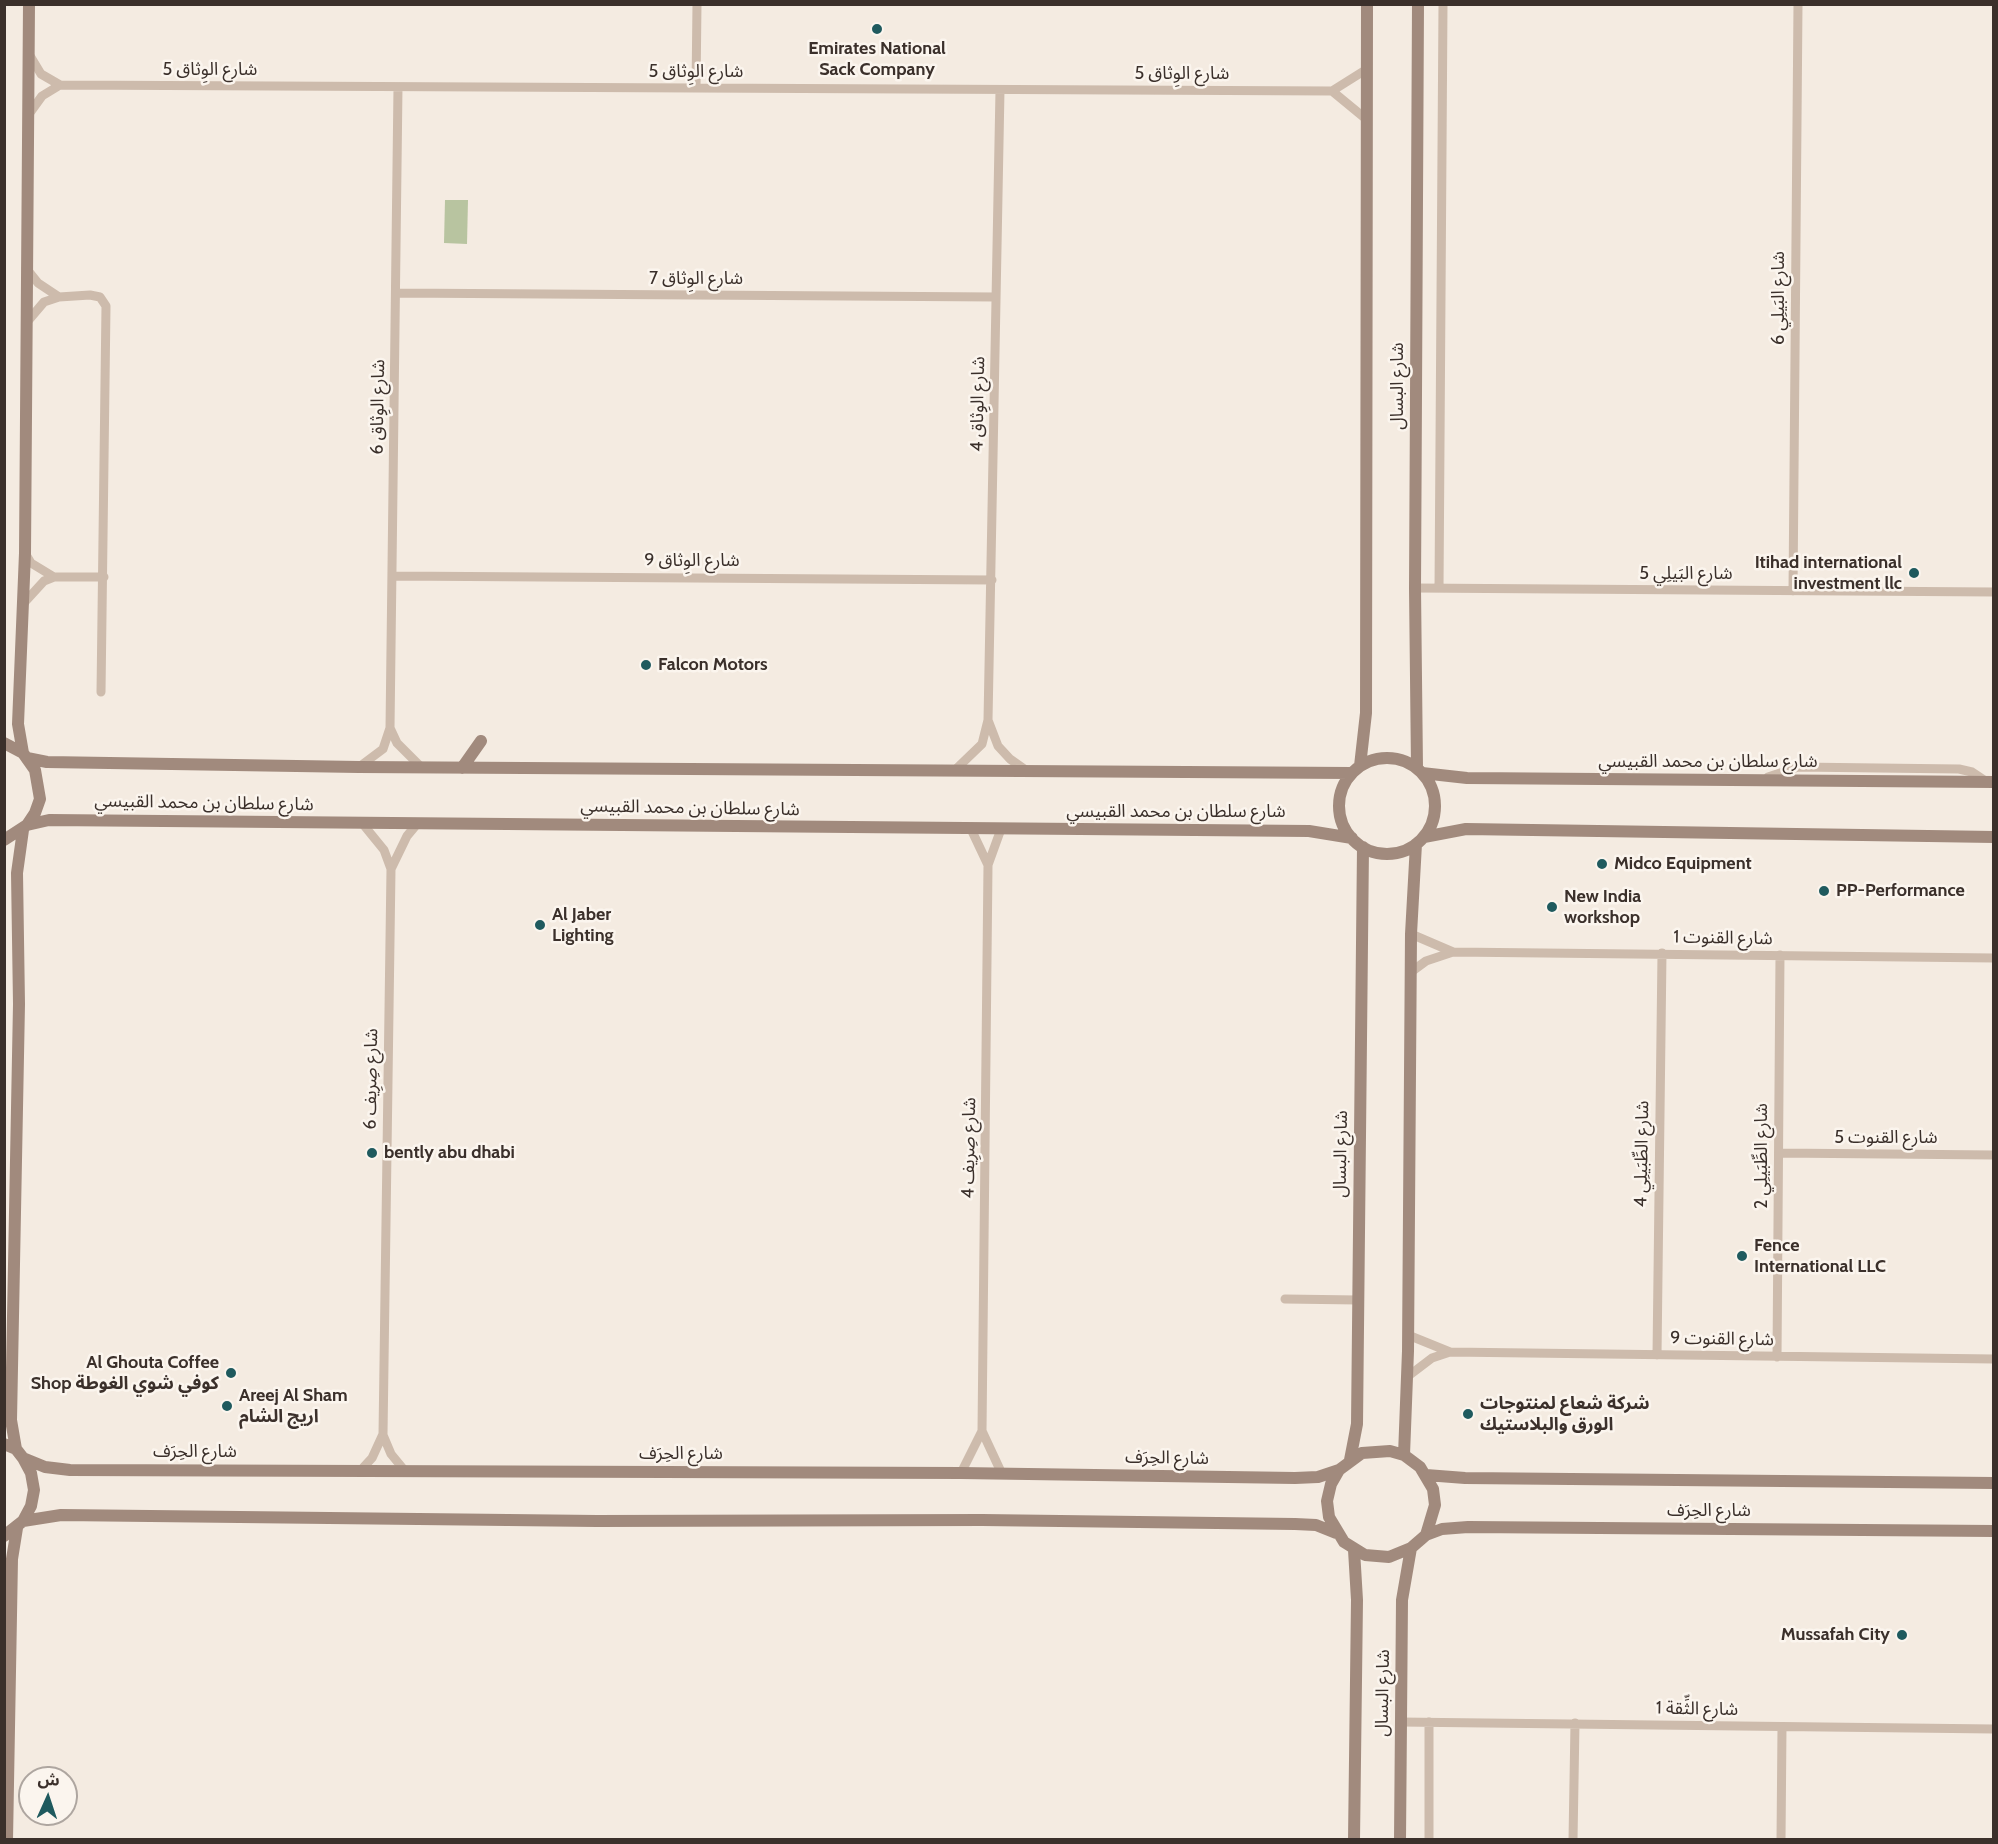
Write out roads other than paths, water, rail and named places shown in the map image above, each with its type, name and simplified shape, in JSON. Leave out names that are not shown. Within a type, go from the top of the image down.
[{"type":"street","points":[[7,1839],[12,1559],[20,1525],[31,1506],[34,1490],[31,1473],[14,1450],[11,1420],[19,1004],[17,873],[25,827],[35,813],[40,799],[35,770],[25,756],[18,724],[25,553],[28,4]]},
{"type":"street","points":[[696,88],[697,4]]},
{"type":"street","name":"شارع البسال","points":[[1356,770],[1366,713],[1367,4]]},
{"type":"street","name":"شارع البسال","points":[[1418,4],[1415,588],[1420,771]]},
{"type":"street","points":[[1439,588],[1443,4]]},
{"type":"street","name":"شارع البَيلِي 6","points":[[1793,591],[1798,4]]},
{"type":"street","points":[[28,115],[42,96],[60,85],[41,74],[29,54]]},
{"type":"street","points":[[1366,119],[1332,91],[1367,69]]},
{"type":"street","name":"شارع الوِثاق 5","points":[[60,85],[1332,91]]},
{"type":"street","name":"شارع الوِثاق 6","points":[[359,767],[384,749],[390,728],[398,87]]},
{"type":"street","name":"شارع الوِثاق 4","points":[[953,772],[982,744],[988,720],[1000,90]]},
{"type":"street","points":[[26,268],[38,283],[59,297]]},
{"type":"street","name":"شارع الوِثاق 7","points":[[396,293],[996,297]]},
{"type":"street","points":[[26,324],[44,302],[59,297],[90,295],[100,297],[106,306],[101,692]]},
{"type":"street","points":[[25,553],[31,563],[54,577]]},
{"type":"street","name":"شارع الوِثاق 9","points":[[393,576],[992,580]]},
{"type":"street","points":[[23,604],[35,587],[54,577],[104,578]]},
{"type":"street","name":"شارع البَيلِي 5","points":[[1415,588],[1994,592]]},
{"type":"street","name":"شارع الوِثاق 4","points":[[988,720],[998,746],[1010,759],[1028,772]]},
{"type":"street","points":[[390,728],[397,743],[422,768]]},
{"type":"street","points":[[462,768],[481,741]]},
{"type":"street","name":"شارع سلطان بن محمد القبيسي","points":[[4,743],[25,756],[47,762],[422,768],[953,772],[1356,770]]},
{"type":"street","points":[[1404,1455],[1408,1335],[1411,934],[1420,840],[1434,815],[1435,803],[1433,790],[1420,771],[1399,759],[1385,758],[1356,770],[1342,788],[1339,806],[1342,823],[1352,838],[1363,847],[1377,852],[1392,853],[1420,840],[1466,829],[1994,837]]},
{"type":"street","name":"شارع سلطان بن محمد القبيسي","points":[[1420,771],[1467,778],[1990,782]]},
{"type":"street","name":"شارع سلطان بن محمد القبيسي","points":[[4,840],[25,827],[49,820],[1309,831],[1352,838]]},
{"type":"street","name":"شارع صِرِيف 6","points":[[362,823],[384,850],[391,869],[383,1434],[391,1454],[405,1471]]},
{"type":"street","name":"شارع صِرِيف 6","points":[[391,869],[406,836],[417,824]]},
{"type":"street","name":"شارع صِرِيف 4","points":[[971,829],[988,865]]},
{"type":"street","name":"شارع صِرِيف 4","points":[[1001,829],[988,865],[982,1431],[1002,1474]]},
{"type":"street","name":"شارع البسال","points":[[1350,1460],[1357,1424],[1363,847]]},
{"type":"street","name":"شارع القنوت 1","points":[[1411,934],[1453,952]]},
{"type":"street","name":"شارع القنوت 1","points":[[1412,972],[1426,962],[1453,952],[1994,958]]},
{"type":"street","name":"شارع الطِّبَيلِي 4","points":[[1657,1355],[1662,953]]},
{"type":"street","name":"شارع الطِّبَيلِي 2","points":[[1777,1357],[1780,955]]},
{"type":"street","name":"شارع القنوت 5","points":[[1779,1153],[1994,1155]]},
{"type":"street","points":[[1285,1299],[1358,1300]]},
{"type":"street","name":"شارع القنوت 9","points":[[1408,1335],[1450,1352]]},
{"type":"street","name":"شارع القنوت 9","points":[[1407,1377],[1432,1358],[1450,1352],[1994,1359]]},
{"type":"street","name":"شارع صِرِيف 4","points":[[961,1473],[982,1431]]},
{"type":"street","name":"شارع صِرِيف 6","points":[[360,1471],[372,1458],[383,1434]]},
{"type":"street","name":"شارع الحِرَف","points":[[14,1450],[45,1467],[70,1470],[961,1473],[1295,1478],[1318,1477],[1339,1470]]},
{"type":"street","points":[[4,1536],[20,1525],[62,1515],[586,1521],[982,1520],[1306,1524],[1316,1525],[1336,1533],[1354,1550],[1371,1556],[1389,1557],[1411,1548],[1426,1535],[1435,1505],[1433,1489],[1426,1475],[1404,1455],[1376,1450],[1350,1460],[1339,1470],[1331,1484],[1327,1501],[1329,1517],[1336,1533]]},
{"type":"street","name":"شارع الحِرَف","points":[[1426,1475],[1465,1478],[1994,1483]]},
{"type":"street","name":"شارع الحِرَف","points":[[1426,1535],[1442,1529],[1468,1527],[1994,1531]]},
{"type":"street","name":"شارع البسال","points":[[1400,1839],[1402,1600],[1411,1548]]},
{"type":"street","name":"شارع البسال","points":[[1354,1550],[1357,1600],[1354,1839]]},
{"type":"street","name":"شارع الثِّقة 1","points":[[1400,1722],[1994,1730]]},
{"type":"street","points":[[1429,1722],[1429,1839]]},
{"type":"street","points":[[1574,1839],[1575,1723]]},
{"type":"street","points":[[1781,1839],[1782,1727]]},
{"type":"place","name":"Emirates National Sack Company","points":[[877,29]]},
{"type":"place","name":"Itihad international investment llc","points":[[1914,573]]},
{"type":"place","name":"Falcon Motors","points":[[646,665]]},
{"type":"place","name":"Midco Equipment","points":[[1602,864]]},
{"type":"place","name":"PP-Performance","points":[[1824,891]]},
{"type":"place","name":"New India workshop","points":[[1552,907]]},
{"type":"place","name":"Al Jaber Lighting","points":[[540,925]]},
{"type":"place","name":"bently abu dhabi","points":[[372,1153]]},
{"type":"place","name":"Fence International LLC","points":[[1742,1256]]},
{"type":"place","name":"Al Ghouta Coffee Shop كوفي شوي الغوطة","points":[[231,1373]]},
{"type":"place","name":"Areej Al Sham اريج الشام","points":[[227,1406]]},
{"type":"place","name":"شركة شعاع لمنتوجات الورق والبلاستيك","points":[[1468,1414]]},
{"type":"place","name":"Mussafah City","points":[[1902,1635]]}]
